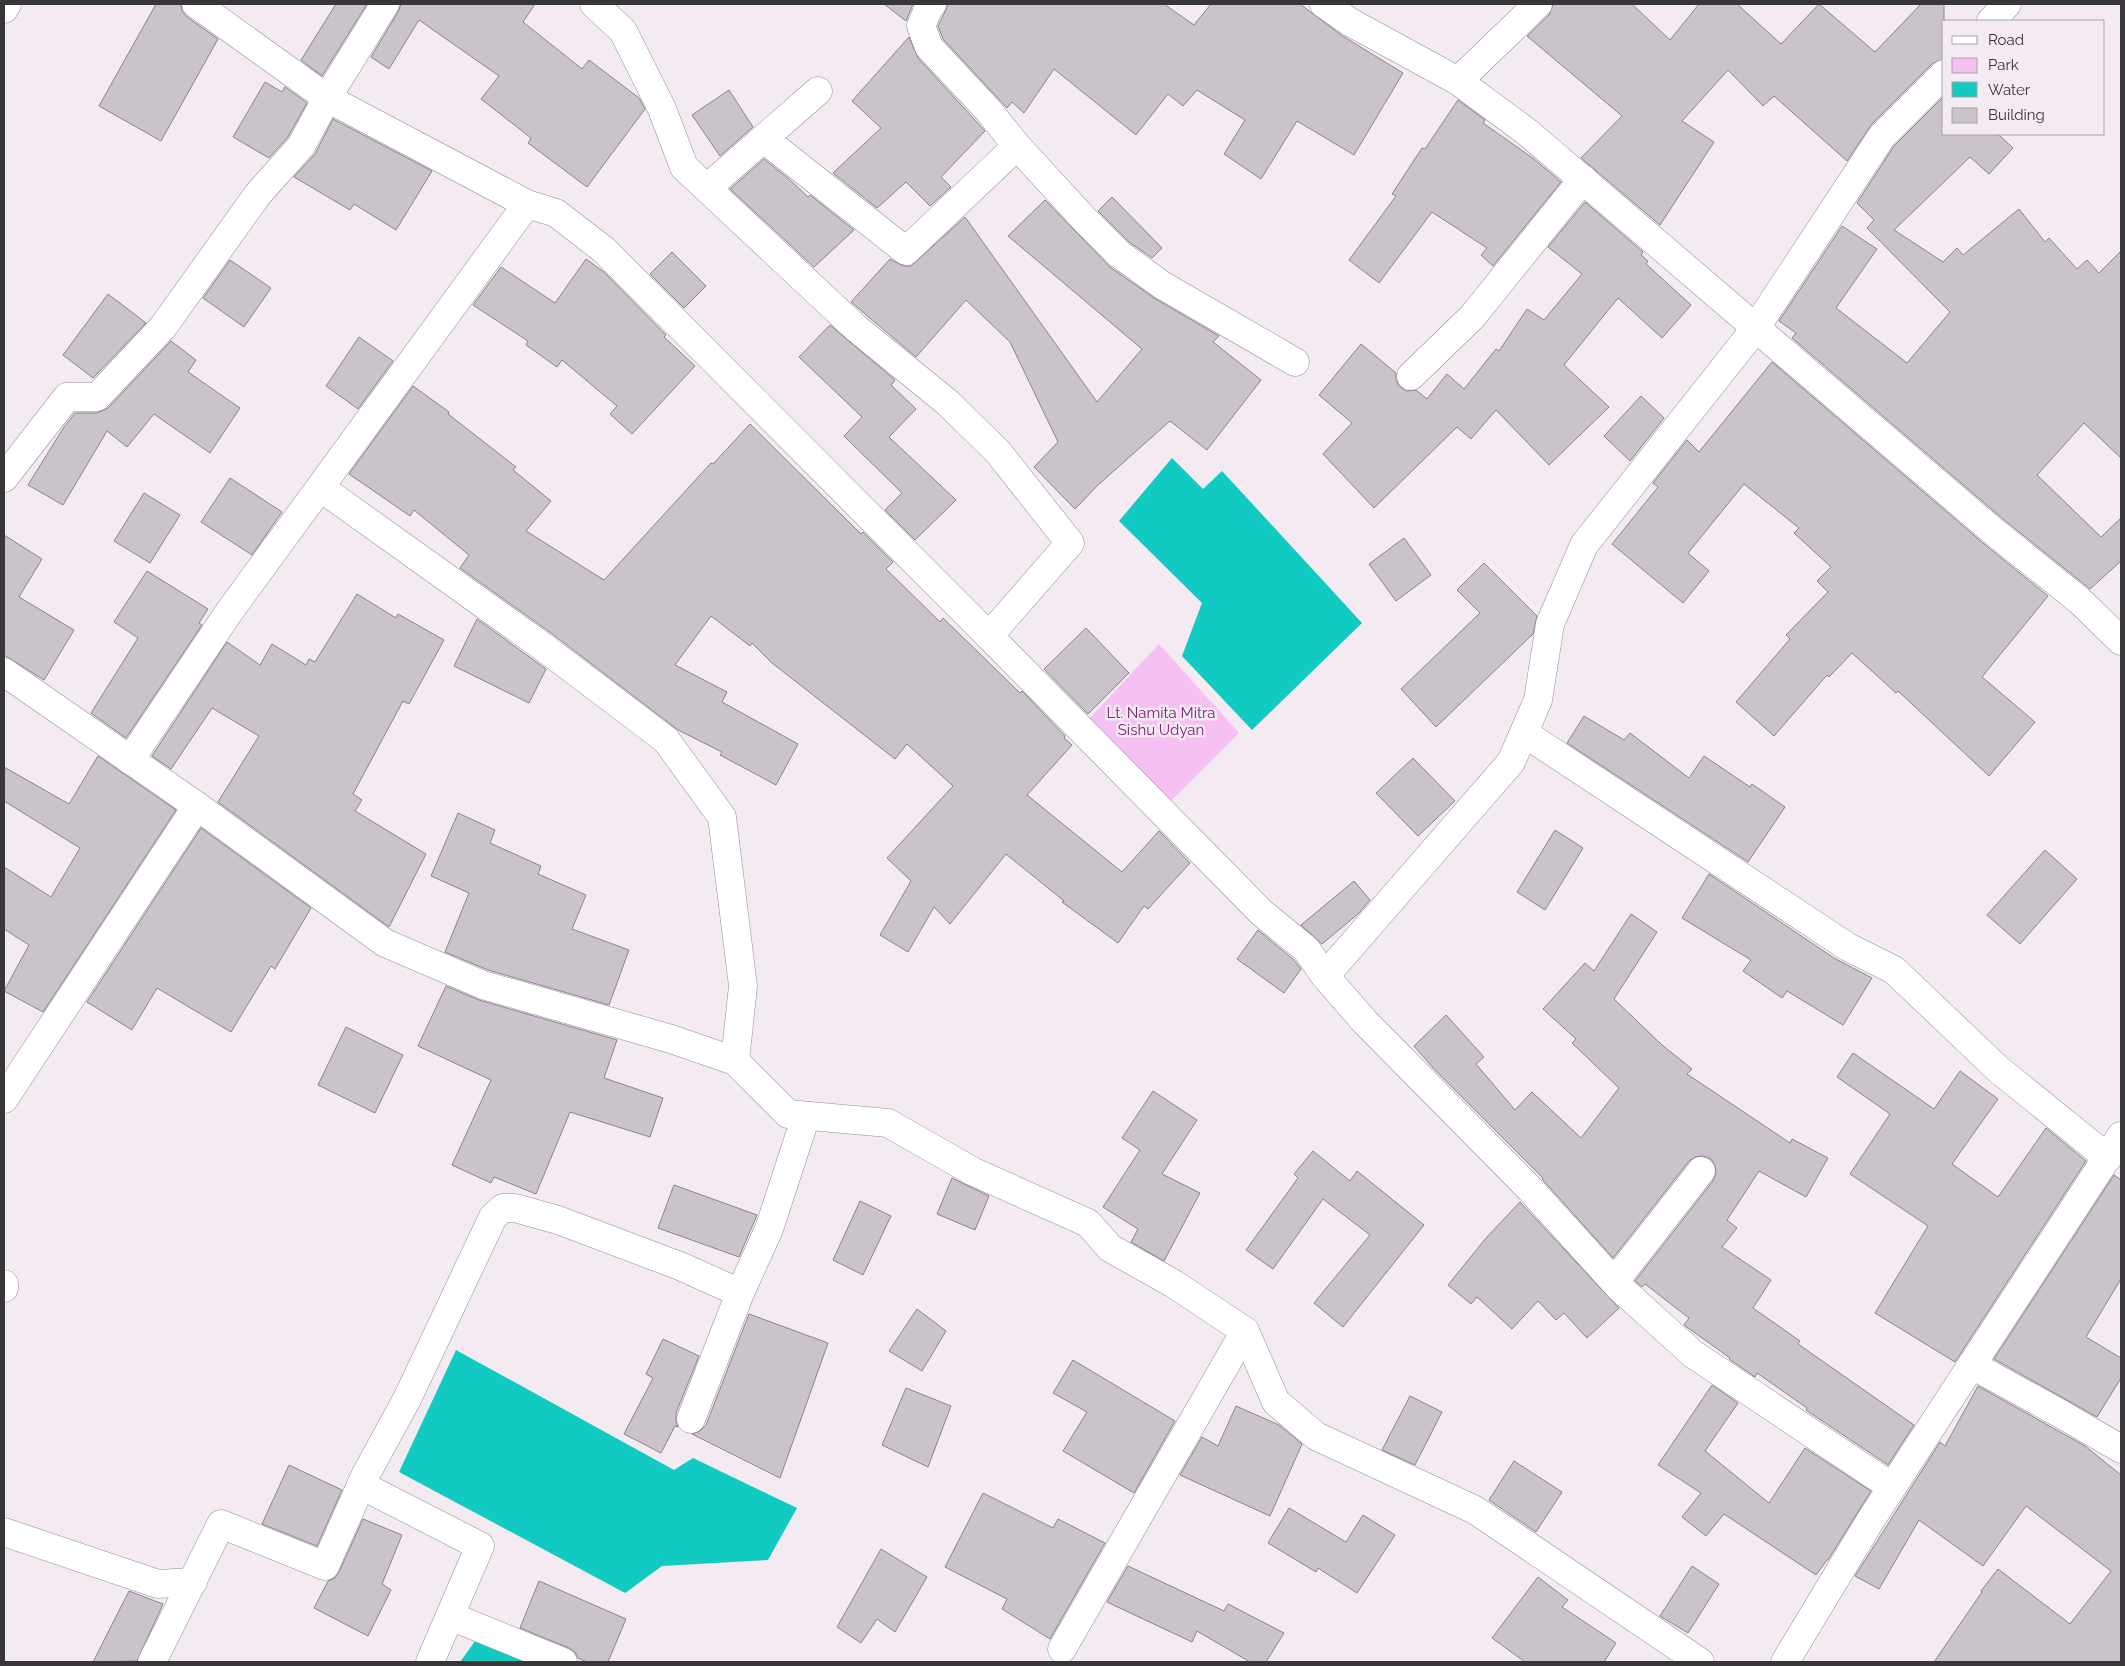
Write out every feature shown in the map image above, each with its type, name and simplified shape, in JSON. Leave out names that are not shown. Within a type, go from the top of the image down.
[{"type":"street","points":[[4,9],[7,4]]},
{"type":"street","points":[[196,4],[327,98],[527,204],[556,213],[604,250],[1262,913],[1306,949],[1325,976],[1365,1022],[1530,1189],[1615,1281],[1693,1354],[1892,1487]]},
{"type":"street","points":[[4,478],[67,397],[97,397],[163,327],[258,194],[301,146],[327,98],[385,4]]},
{"type":"street","points":[[594,4],[623,31],[662,109],[684,167],[856,328],[948,403],[998,452],[1070,543],[989,636]]},
{"type":"street","points":[[932,4],[928,7],[921,26],[929,46],[988,110],[1017,146],[1119,254],[1162,285],[1295,362]]},
{"type":"street","points":[[1324,4],[1350,22],[1458,81],[1528,132],[1993,531],[2080,601],[2121,641]]},
{"type":"street","points":[[1458,81],[1538,4]]},
{"type":"street","points":[[1992,20],[2007,4]]},
{"type":"street","points":[[1325,976],[1512,762],[1538,700],[1550,624],[1584,545],[1756,329],[1882,136],[1942,76]]},
{"type":"street","points":[[707,188],[818,91]]},
{"type":"street","points":[[764,139],[906,251],[1017,146]]},
{"type":"street","points":[[1411,376],[1472,317],[1582,179]]},
{"type":"street","points":[[130,760],[229,612],[527,204]]},
{"type":"street","points":[[321,488],[542,646],[666,740],[722,817],[743,986],[735,1061]]},
{"type":"street","points":[[4,672],[196,806],[385,943],[483,985],[671,1039],[735,1061],[788,1114],[888,1123],[974,1172],[1088,1223],[1110,1248],[1174,1284],[1245,1331],[1276,1402],[1316,1436],[1474,1510],[1700,1662]]},
{"type":"street","points":[[1524,733],[1848,947],[1894,970],[1998,1069],[2114,1147],[1892,1487],[1785,1662]]},
{"type":"street","points":[[4,1099],[196,806]]},
{"type":"street","points":[[692,1419],[740,1293],[769,1229],[806,1116]]},
{"type":"street","points":[[1615,1281],[1701,1171]]},
{"type":"street","points":[[152,1662],[221,1524],[325,1566],[361,1485],[407,1399],[493,1217],[503,1208],[515,1208],[558,1220],[680,1266],[740,1293]]},
{"type":"street","points":[[1062,1648],[1245,1331]]},
{"type":"street","points":[[1972,1365],[2061,1414],[2121,1450]]},
{"type":"street","points":[[361,1485],[480,1546],[430,1662]]},
{"type":"street","points":[[4,1532],[158,1584],[193,1582]]},
{"type":"street","points":[[450,1616],[564,1662]]},
{"type":"green space","name":"Lt. Namita Mitra Sishu Udyan","points":[[1159,644],[1239,733],[1170,802],[1089,719]]},
{"type":"water","points":[[1172,458],[1203,489],[1222,471],[1362,623],[1252,730],[1182,656],[1202,603],[1119,521]]},
{"type":"water","points":[[456,1350],[674,1470],[693,1458],[797,1508],[768,1560],[662,1566],[625,1593],[399,1472]]},
{"type":"water","points":[[478,1637],[557,1662],[460,1662]]},
{"type":"building","points":[[156,4],[181,4],[182,11],[187,17],[218,39],[161,141],[99,106]]},
{"type":"building","points":[[336,4],[367,4],[322,76],[301,60]]},
{"type":"building","points":[[401,4],[535,4],[523,22],[582,69],[589,60],[639,98],[645,109],[587,187],[528,143],[531,138],[481,99],[499,76],[419,20],[389,69],[371,57]]},
{"type":"building","points":[[884,4],[913,4],[906,21]]},
{"type":"building","points":[[947,4],[1164,4],[1194,25],[1211,4],[1300,4],[1341,35],[1403,73],[1354,155],[1297,121],[1261,179],[1224,154],[1245,120],[1197,90],[1183,106],[1168,94],[1136,135],[1054,69],[1024,113],[1012,102],[1007,108],[943,39],[938,26],[947,8]]},
{"type":"building","points":[[1553,4],[1632,4],[1670,40],[1699,4],[1737,4],[1781,44],[1819,4],[1875,52],[1921,4],[1944,4],[1942,60],[1933,63],[1871,125],[1847,161],[1774,96],[1763,106],[1728,70],[1682,121],[1714,142],[1660,225],[1581,158],[1622,116],[1527,36],[1549,15]]},
{"type":"building","points":[[909,37],[918,58],[985,131],[941,177],[951,187],[930,206],[906,182],[877,208],[833,173],[881,128],[852,101]]},
{"type":"building","points":[[265,82],[282,92],[285,87],[307,103],[288,137],[269,158],[233,137]]},
{"type":"building","points":[[729,90],[753,127],[720,156],[692,115]]},
{"type":"building","points":[[1942,98],[1942,135],[1999,135],[2013,148],[1989,174],[1970,157],[1894,230],[1943,262],[1957,248],[1963,255],[2019,209],[2045,242],[2049,238],[2077,269],[2087,260],[2099,273],[2121,251],[2121,458],[2084,423],[2037,475],[2101,537],[2121,518],[2121,561],[2090,589],[2003,519],[1792,338],[1796,333],[1779,321],[1842,226],[1877,249],[1836,308],[1907,363],[1950,312],[1867,228],[1874,220],[1857,203],[1894,146]]},
{"type":"building","points":[[1458,100],[1485,120],[1483,123],[1534,159],[1561,182],[1493,266],[1481,255],[1487,248],[1432,212],[1379,283],[1349,260],[1396,196],[1392,194],[1422,148],[1425,149]]},
{"type":"building","points":[[333,119],[432,171],[396,230],[354,204],[350,210],[294,177],[315,154]]},
{"type":"building","points":[[764,159],[808,197],[810,195],[854,230],[814,267],[730,189]]},
{"type":"building","points":[[1112,197],[1162,248],[1152,258],[1129,242],[1098,211]]},
{"type":"building","points":[[1045,200],[1110,267],[1154,298],[1219,336],[1213,342],[1261,380],[1207,450],[1170,421],[1098,485],[1075,509],[1034,467],[1058,442],[1010,342],[966,300],[916,357],[851,302],[890,259],[903,266],[911,266],[965,217],[1097,402],[1142,349],[1008,236]]},
{"type":"building","points":[[1585,202],[1643,252],[1641,255],[1648,261],[1646,264],[1691,305],[1662,338],[1618,298],[1564,365],[1609,407],[1549,465],[1496,410],[1471,439],[1457,427],[1374,508],[1323,454],[1352,423],[1319,395],[1361,344],[1396,373],[1396,380],[1399,386],[1406,391],[1416,390],[1427,399],[1447,374],[1464,389],[1496,349],[1499,351],[1527,309],[1544,320],[1582,274],[1548,247]]},
{"type":"building","points":[[672,252],[706,286],[684,308],[650,274]]},
{"type":"building","points":[[586,259],[604,272],[666,335],[664,337],[695,366],[632,434],[610,414],[617,406],[562,360],[557,367],[526,345],[528,341],[473,305],[501,267],[555,303]]},
{"type":"building","points":[[230,260],[271,288],[244,327],[203,298]]},
{"type":"building","points":[[108,294],[146,323],[93,378],[63,355]]},
{"type":"building","points":[[830,325],[895,380],[891,385],[916,409],[889,437],[956,500],[915,540],[885,510],[902,493],[844,436],[862,417],[799,357]]},
{"type":"building","points":[[359,337],[393,361],[358,409],[326,386]]},
{"type":"building","points":[[171,341],[196,360],[188,372],[240,408],[210,453],[154,414],[127,447],[107,431],[63,505],[28,485],[64,427],[75,413],[97,413],[108,408]]},
{"type":"building","points":[[1772,362],[1983,543],[2048,596],[1982,677],[2035,722],[1989,776],[1898,691],[1896,693],[1852,653],[1829,677],[1827,675],[1774,736],[1736,702],[1790,639],[1786,635],[1828,592],[1817,581],[1831,567],[1794,533],[1799,528],[1744,484],[1688,553],[1709,571],[1683,603],[1612,544],[1658,487],[1653,483],[1687,440],[1699,452]]},
{"type":"building","points":[[413,386],[449,412],[448,414],[516,467],[513,470],[551,501],[526,531],[604,580],[711,463],[713,464],[750,424],[861,534],[863,532],[893,562],[886,569],[940,622],[943,618],[1020,693],[1022,691],[1072,745],[1027,795],[1122,872],[1159,831],[1190,863],[1148,909],[1144,906],[1118,943],[1062,902],[1064,901],[1006,854],[950,924],[934,907],[908,952],[880,935],[911,881],[887,858],[953,786],[907,744],[895,759],[772,663],[752,643],[750,646],[711,616],[675,665],[727,692],[722,702],[798,744],[776,785],[720,755],[722,752],[678,730],[551,633],[460,568],[469,555],[414,510],[410,516],[349,474]]},
{"type":"building","points":[[1641,396],[1664,418],[1630,461],[1604,436]]},
{"type":"building","points":[[230,478],[282,512],[252,555],[201,522]]},
{"type":"building","points":[[144,493],[180,515],[150,563],[114,541]]},
{"type":"building","points":[[4,535],[42,559],[19,597],[74,630],[44,680],[4,655]]},
{"type":"building","points":[[1404,538],[1431,575],[1396,601],[1369,564]]},
{"type":"building","points":[[1484,563],[1537,616],[1533,634],[1436,727],[1401,689],[1480,613],[1457,590]]},
{"type":"building","points":[[147,571],[208,609],[199,623],[202,625],[126,738],[91,713],[138,638],[114,622]]},
{"type":"building","points":[[357,594],[396,618],[398,614],[444,640],[409,704],[403,701],[353,794],[362,800],[355,811],[426,854],[389,927],[218,802],[259,736],[212,708],[171,769],[152,756],[227,642],[260,665],[272,644],[306,665],[309,659],[315,662]]},
{"type":"building","points":[[477,619],[546,669],[529,703],[454,666]]},
{"type":"building","points":[[1086,628],[1129,673],[1088,714],[1044,669]]},
{"type":"building","points":[[1584,716],[1624,740],[1630,733],[1689,778],[1704,756],[1750,787],[1752,784],[1785,807],[1748,862],[1567,743]]},
{"type":"building","points":[[98,756],[176,810],[43,1012],[4,991],[29,945],[4,929],[4,867],[51,897],[80,848],[4,801],[4,767],[69,804]]},
{"type":"building","points":[[1413,758],[1455,801],[1418,836],[1376,793]]},
{"type":"building","points":[[458,813],[495,830],[490,843],[541,866],[538,874],[586,895],[572,929],[629,950],[609,1005],[488,970],[445,952],[469,893],[431,876]]},
{"type":"building","points":[[201,828],[311,908],[275,969],[271,966],[231,1032],[157,988],[132,1030],[87,1002]]},
{"type":"building","points":[[1555,830],[1583,848],[1545,910],[1517,892]]},
{"type":"building","points":[[2045,850],[2077,879],[2020,944],[1987,915]]},
{"type":"building","points":[[1709,874],[1834,958],[1872,978],[1843,1025],[1787,991],[1782,998],[1743,971],[1751,960],[1682,918]]},
{"type":"building","points":[[1354,881],[1370,900],[1358,914],[1322,944],[1301,925]]},
{"type":"building","points":[[1631,914],[1657,932],[1614,999],[1662,1045],[1692,1069],[1687,1074],[1790,1143],[1792,1139],[1828,1158],[1806,1197],[1759,1171],[1727,1220],[1737,1228],[1722,1247],[1771,1280],[1753,1308],[1800,1341],[1798,1344],[1914,1425],[1888,1465],[1806,1410],[1807,1408],[1757,1373],[1755,1377],[1729,1359],[1684,1325],[1689,1318],[1645,1284],[1642,1287],[1635,1281],[1713,1181],[1716,1173],[1715,1165],[1711,1159],[1703,1156],[1695,1157],[1689,1161],[1613,1258],[1543,1178],[1434,1069],[1414,1046],[1446,1015],[1484,1057],[1476,1064],[1515,1110],[1532,1092],[1581,1138],[1619,1088],[1572,1043],[1576,1039],[1543,1009],[1585,963],[1594,971]]},
{"type":"building","points":[[1258,930],[1294,960],[1301,969],[1284,993],[1237,959]]},
{"type":"building","points":[[446,986],[479,1000],[617,1040],[604,1078],[663,1098],[650,1137],[570,1112],[536,1194],[494,1177],[491,1183],[452,1165],[491,1080],[418,1046]]},
{"type":"building","points":[[346,1027],[403,1055],[375,1113],[318,1085]]},
{"type":"building","points":[[1853,1053],[1934,1109],[1960,1071],[1998,1099],[1952,1164],[1998,1197],[2046,1128],[2086,1161],[1955,1362],[1875,1313],[1928,1226],[1850,1174],[1890,1114],[1837,1077]]},
{"type":"building","points":[[1153,1091],[1197,1120],[1162,1174],[1200,1193],[1164,1261],[1131,1242],[1138,1229],[1103,1207],[1140,1150],[1122,1138]]},
{"type":"building","points":[[1313,1151],[1350,1181],[1357,1171],[1424,1225],[1343,1327],[1314,1303],[1370,1235],[1323,1199],[1273,1269],[1246,1250],[1298,1178],[1294,1174]]},
{"type":"building","points":[[2114,1175],[2121,1180],[2121,1279],[2086,1337],[2121,1358],[2121,1378],[2097,1417],[1994,1359]]},
{"type":"building","points":[[952,1178],[989,1196],[975,1230],[937,1214]]},
{"type":"building","points":[[674,1185],[757,1215],[739,1257],[658,1228]]},
{"type":"building","points":[[860,1201],[891,1216],[863,1275],[833,1260]]},
{"type":"building","points":[[1520,1202],[1619,1308],[1587,1338],[1564,1313],[1556,1320],[1538,1301],[1512,1329],[1477,1297],[1471,1304],[1448,1285],[1486,1238]]},
{"type":"building","points":[[917,1309],[946,1331],[922,1371],[889,1351]]},
{"type":"building","points":[[749,1314],[828,1343],[780,1478],[692,1434],[700,1431],[706,1425]]},
{"type":"building","points":[[663,1339],[699,1356],[676,1413],[678,1427],[675,1426],[661,1453],[624,1434],[653,1378],[646,1374]]},
{"type":"building","points":[[1073,1360],[1175,1421],[1134,1493],[1063,1451],[1087,1412],[1053,1393]]},
{"type":"building","points":[[1712,1385],[1738,1403],[1705,1451],[1769,1503],[1805,1448],[1871,1491],[1828,1560],[1816,1575],[1724,1514],[1706,1536],[1682,1517],[1701,1493],[1658,1465]]},
{"type":"building","points":[[1978,1386],[2085,1446],[2121,1475],[2121,1662],[1934,1662],[1981,1591],[1998,1569],[2070,1624],[2111,1571],[2026,1506],[1983,1566],[1919,1520],[1879,1589],[1855,1576],[1940,1442],[1945,1446]]},
{"type":"building","points":[[906,1388],[951,1406],[928,1467],[882,1445]]},
{"type":"building","points":[[1410,1396],[1442,1412],[1415,1465],[1382,1450]]},
{"type":"building","points":[[1236,1406],[1279,1425],[1302,1444],[1270,1516],[1180,1475],[1202,1437],[1218,1446]]},
{"type":"building","points":[[1514,1461],[1562,1492],[1536,1532],[1489,1500]]},
{"type":"building","points":[[289,1465],[342,1490],[317,1546],[262,1524]]},
{"type":"building","points":[[983,1493],[1053,1528],[1058,1519],[1105,1543],[1050,1639],[1002,1609],[1007,1599],[945,1567]]},
{"type":"building","points":[[1289,1508],[1346,1542],[1363,1515],[1395,1535],[1357,1593],[1318,1568],[1316,1572],[1268,1543]]},
{"type":"building","points":[[363,1519],[402,1535],[382,1584],[391,1590],[368,1636],[314,1608],[328,1581],[335,1578],[339,1572]]},
{"type":"building","points":[[881,1549],[927,1577],[895,1632],[877,1619],[861,1643],[837,1627]]},
{"type":"building","points":[[1128,1566],[1224,1611],[1228,1604],[1284,1633],[1266,1662],[1250,1662],[1197,1631],[1192,1642],[1107,1602]]},
{"type":"building","points":[[1692,1566],[1719,1584],[1688,1633],[1660,1616]]},
{"type":"building","points":[[1538,1577],[1568,1600],[1562,1607],[1616,1643],[1604,1662],[1525,1662],[1492,1638]]},
{"type":"building","points":[[539,1581],[626,1619],[608,1662],[587,1662],[578,1658],[575,1652],[569,1648],[520,1628]]},
{"type":"building","points":[[129,1591],[163,1604],[137,1661],[93,1662]]}]
